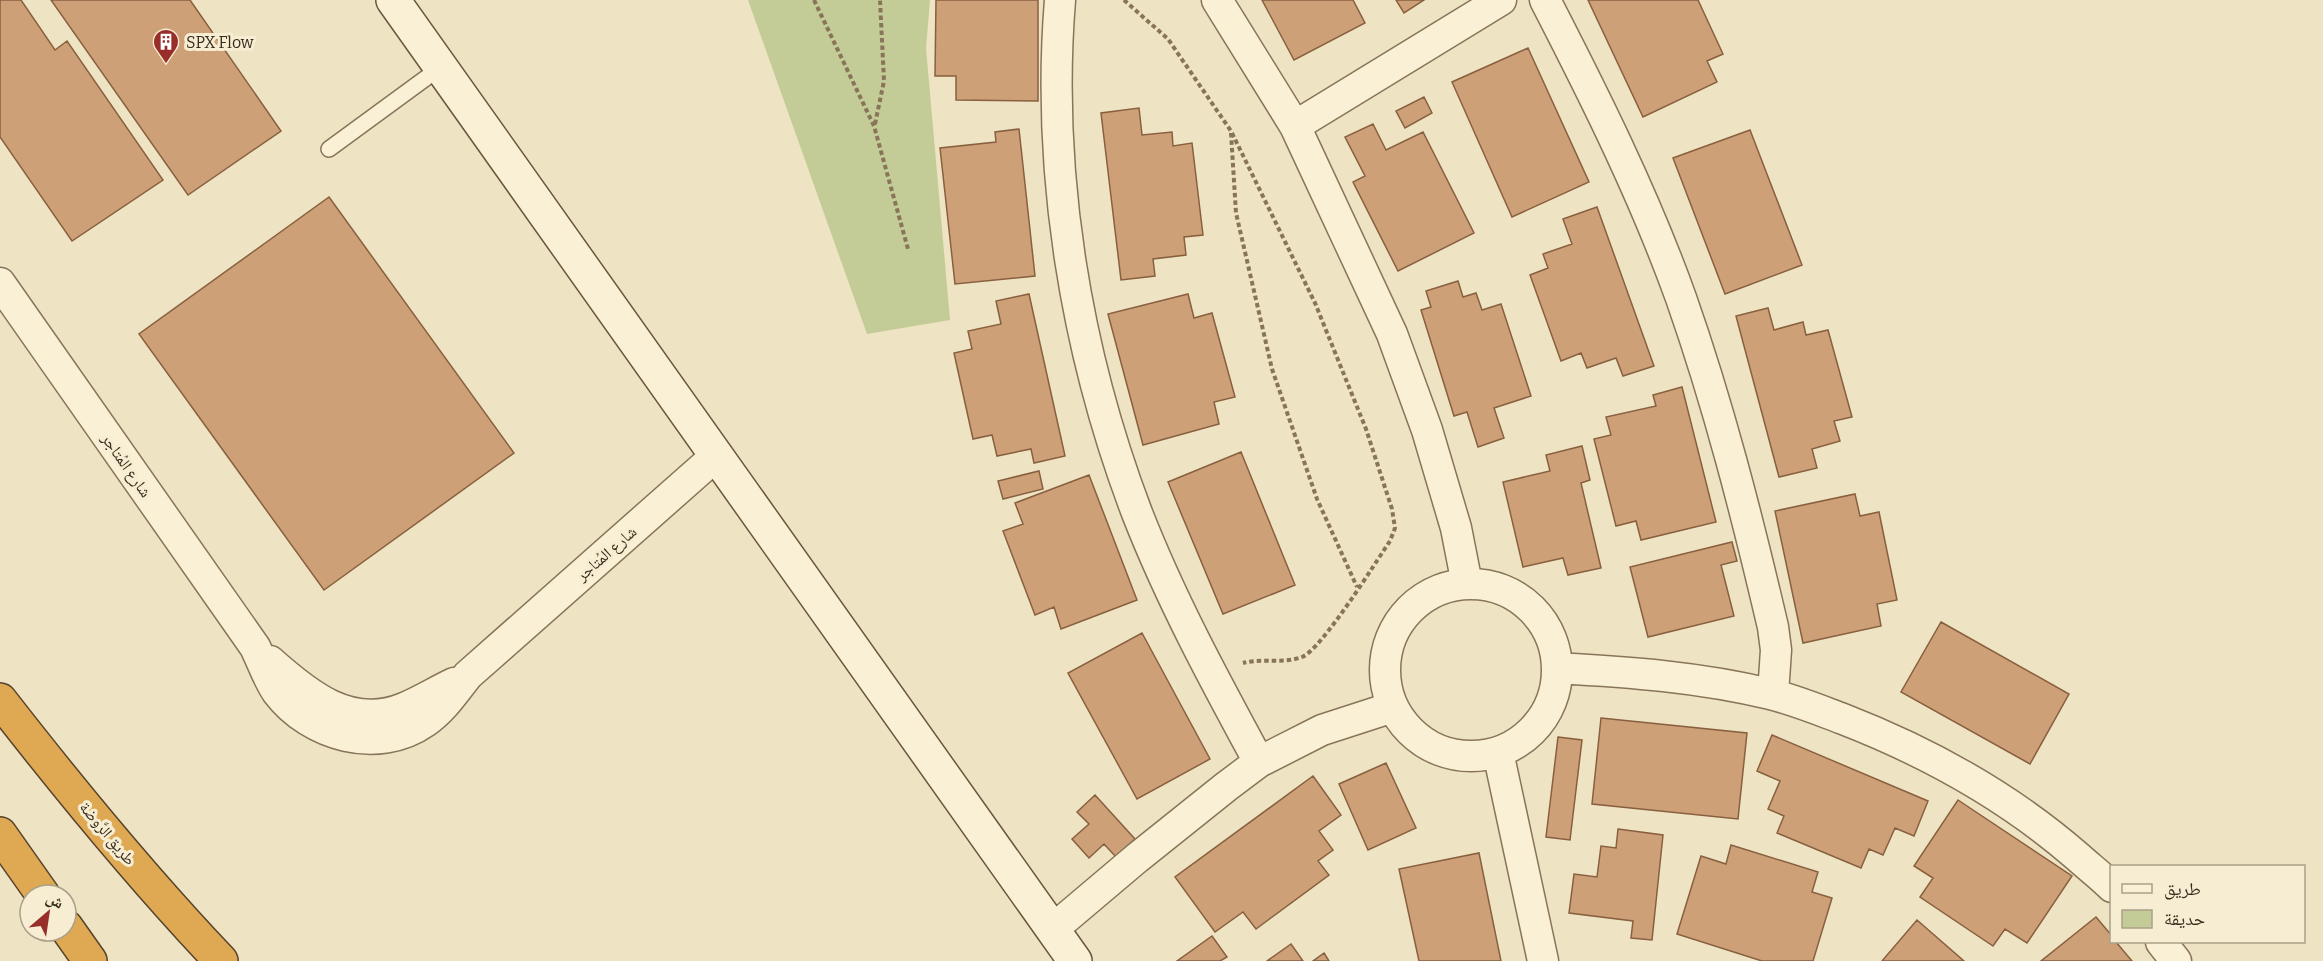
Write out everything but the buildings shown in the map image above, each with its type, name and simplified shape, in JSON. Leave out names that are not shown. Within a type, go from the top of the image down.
[{"type":"highway","points":[[0,691],[50,764]]},
{"type":"highway","name":"طريق الرَّوضة","points":[[0,700],[50,764],[170,907],[221,961]]},
{"type":"highway","points":[[0,834],[35,883]]},
{"type":"highway","points":[[77,943],[90,961]]},
{"type":"street","points":[[393,0],[1075,961]]},
{"type":"street","points":[[1059,0],[1057,84],[1060,157],[1067,230],[1078,302],[1094,374],[1113,444],[1137,513],[1165,580],[1210,672],[1259,762]]},
{"type":"street","points":[[1217,0],[1295,126],[1392,334],[1427,430],[1453,517],[1467,584]]},
{"type":"street","points":[[1295,126],[1501,0]]},
{"type":"street","points":[[1545,0],[1613,137],[1648,216],[1680,296],[1710,385],[1736,474],[1773,627],[1776,650],[1773,694]]},
{"type":"street","name":"شارع المُتاجر","points":[[0,283],[255,647],[276,690],[288,705],[317,727],[353,738],[390,737],[408,732],[424,723],[440,710],[468,675],[717,455]]},
{"type":"street","points":[[1467,584],[1489,586],[1511,594],[1530,607],[1545,624],[1554,645],[1557,668],[1555,690],[1548,711],[1535,729],[1518,743],[1498,752],[1474,756],[1449,753],[1426,744],[1407,728],[1393,707],[1386,684],[1385,668],[1391,636],[1404,616],[1421,599],[1443,588],[1467,584]]},
{"type":"street","points":[[1557,668],[1687,677],[1773,694],[1859,725],[1910,747],[2006,801],[2055,837],[2110,885]]},
{"type":"street","points":[[1053,929],[1137,858],[1259,762],[1322,730],[1393,707]]},
{"type":"street","points":[[1498,752],[1543,961]]},
{"type":"street","points":[[2162,943],[2176,961]]},
{"type":"lane","points":[[329,149],[441,67]]},
{"type":"path","points":[[814,0],[874,126],[908,249]]},
{"type":"path","points":[[874,126],[884,81],[880,0]]},
{"type":"path","points":[[1124,0],[1168,39],[1231,131],[1315,303],[1366,429],[1392,509],[1395,528],[1390,541],[1311,652],[1300,658],[1251,661],[1210,672]]},
{"type":"path","points":[[1231,131],[1236,213],[1272,369],[1317,499],[1358,588]]},
{"type":"green space","points":[[748,0],[930,0],[926,48],[950,320],[867,334]]},
{"type":"place","name":"SPX Flow","points":[[166,65]]}]
